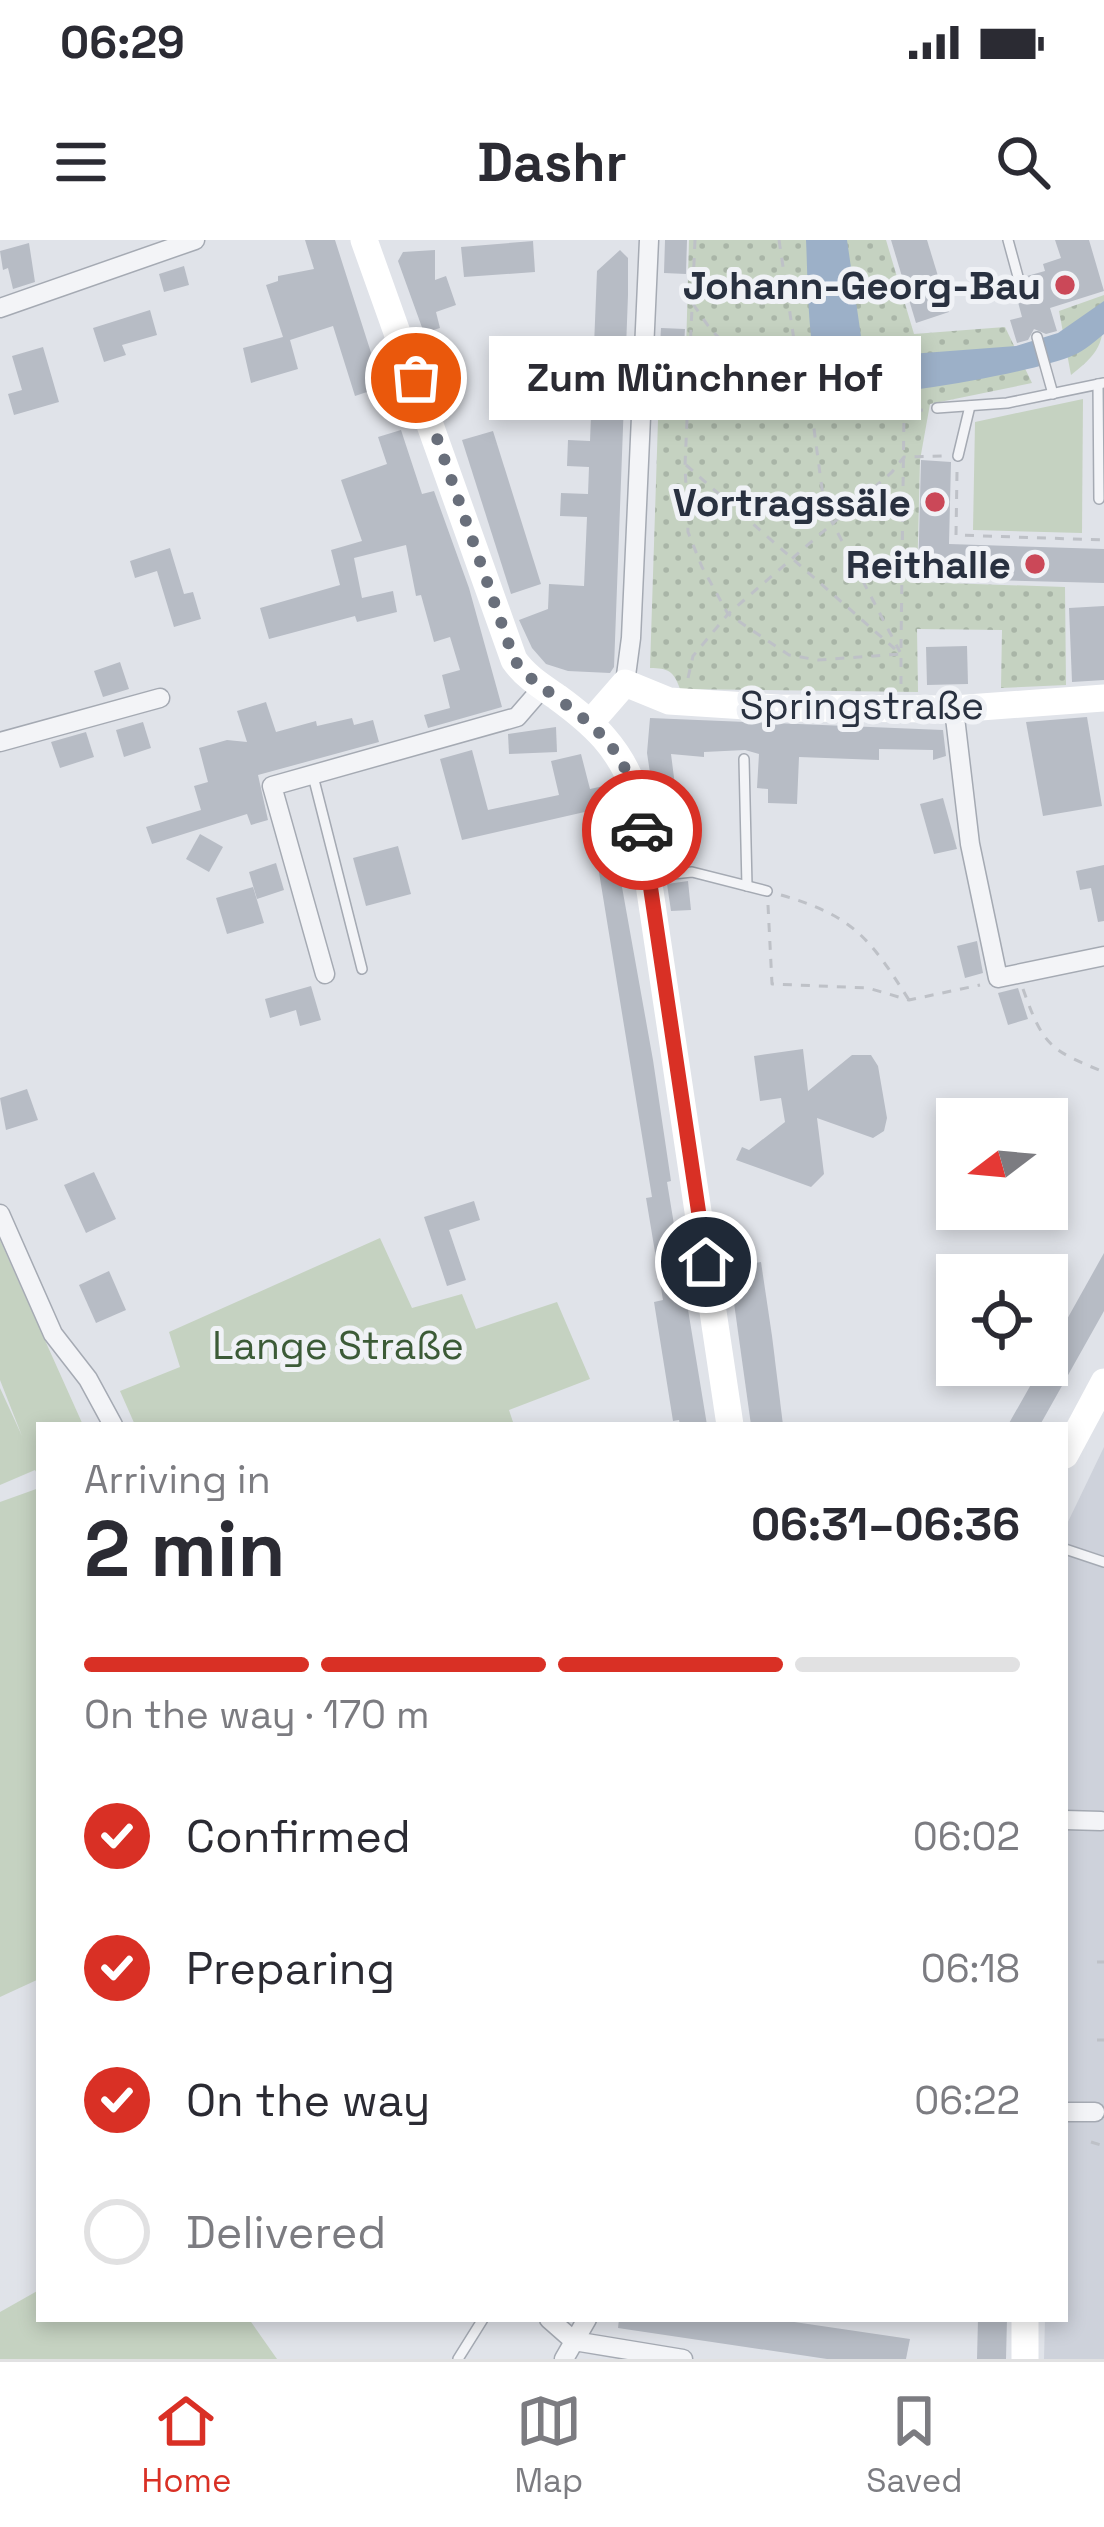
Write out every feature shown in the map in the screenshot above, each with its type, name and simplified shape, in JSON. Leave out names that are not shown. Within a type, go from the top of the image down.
[{"type":"main road","points":[[366,240],[510,650],[519,667],[594,725],[621,757],[635,790],[730,1422]]},
{"type":"main road","name":"Springstraße","points":[[625,682],[650,695],[747,715],[954,710],[1104,698]]},
{"type":"main road","points":[[594,725],[625,682]]},
{"type":"main road","points":[[1068,1449],[1104,1382]]},
{"type":"main road","points":[[1024,2359],[1025,2322]]},
{"type":"street","points":[[129,240],[137,260]]},
{"type":"street","points":[[0,308],[195,240]]},
{"type":"street","points":[[625,682],[649,240]]},
{"type":"street","points":[[326,974],[272,786],[517,718],[543,687]]},
{"type":"street","points":[[0,742],[160,698]]},
{"type":"street","points":[[954,710],[970,844],[1002,978],[1104,956]]},
{"type":"street","points":[[0,1214],[53,1334],[88,1378],[111,1422]]},
{"type":"street","points":[[1068,1820],[1101,1821]]},
{"type":"street","points":[[1068,2112],[1095,2112]]},
{"type":"street","points":[[551,2322],[569,2350]]},
{"type":"street","points":[[569,2350],[585,2322]]},
{"type":"street","points":[[569,2350],[683,2359]]},
{"type":"lane","points":[[1008,240],[1020,284]]},
{"type":"lane","points":[[1036,337],[1053,394]]},
{"type":"lane","points":[[937,408],[1053,394],[1101,383],[1099,499]]},
{"type":"lane","points":[[958,456],[970,406]]},
{"type":"lane","points":[[744,759],[747,886]]},
{"type":"lane","points":[[313,774],[362,969]]},
{"type":"lane","points":[[649,877],[692,872],[767,891]]},
{"type":"lane","points":[[1068,1550],[1104,1562]]},
{"type":"lane","points":[[458,2359],[481,2322]]},
{"type":"path","points":[[695,240],[685,465],[688,532],[728,614],[789,655],[818,660],[901,654]]},
{"type":"path","points":[[779,240],[802,400],[812,414],[823,496],[901,654]]},
{"type":"path","points":[[692,302],[711,330],[794,410]]},
{"type":"path","points":[[670,393],[689,401],[794,410],[821,417],[937,408]]},
{"type":"path","points":[[901,710],[904,412]]},
{"type":"path","points":[[904,457],[958,456],[956,535],[1104,540]]},
{"type":"path","points":[[688,704],[693,656],[728,614],[904,457]]},
{"type":"path","points":[[685,465],[901,654]]},
{"type":"path","points":[[908,1000],[877,949],[841,917],[767,891],[772,984],[868,988],[908,1000],[1002,978],[1050,1047],[1104,1072]]},
{"type":"path","points":[[1096,2040],[1104,2040]]},
{"type":"path","points":[[1091,2142],[1104,2146]]},
{"type":"shaded area","points":[[1104,1447],[1104,2359],[1044,2359],[1045,2322],[1068,2322],[1068,1522]]},
{"type":"green space","points":[[689,240],[886,240],[914,334],[1005,327],[1032,383],[930,404],[920,460],[917,582],[1065,587],[1066,685],[1001,688],[1002,630],[917,629],[918,692],[680,689],[670,672],[650,668],[659,389],[685,389]]},
{"type":"green space","points":[[1104,295],[1100,342],[1071,375],[1059,311]]},
{"type":"green space","points":[[1083,399],[1082,533],[973,530],[975,422]]},
{"type":"green space","name":"Lange Straße","points":[[380,1238],[412,1308],[462,1294],[476,1329],[557,1302],[590,1379],[509,1410],[513,1422],[134,1422],[120,1391],[180,1367],[169,1332]]},
{"type":"green space","points":[[0,1240],[82,1422],[36,1422],[36,1472],[0,1485],[0,1388],[22,1436],[0,1380]]},
{"type":"green space","points":[[36,1489],[36,1980],[0,1997],[0,1502]]},
{"type":"green space","points":[[36,2292],[36,2322],[251,2322],[277,2359],[0,2359],[0,2312]]},
{"type":"water","points":[[806,240],[847,240],[862,343],[884,356],[1016,346],[1058,333],[1104,301],[1104,334],[1074,355],[1025,370],[913,390],[827,396],[812,345]]},
{"type":"building","points":[[305,240],[335,240],[382,387],[355,396],[333,326],[290,340],[298,369],[251,383],[243,348],[283,337],[266,285],[278,281],[278,276],[314,269]]},
{"type":"building","points":[[665,240],[687,240],[686,274],[664,273]]},
{"type":"building","points":[[891,240],[927,240],[949,312],[916,323]]},
{"type":"building","points":[[1055,240],[1089,240],[1104,291],[1050,308],[1057,331],[1046,334],[1034,329],[1028,340],[1017,343],[1010,320],[1022,317],[1015,291],[1025,291],[1027,276],[1045,271],[1043,264],[1061,258]]},
{"type":"building","points":[[533,241],[535,272],[464,277],[461,247]]},
{"type":"building","points":[[29,243],[35,282],[13,289],[0,251]]},
{"type":"building","points":[[435,250],[435,280],[446,276],[456,305],[436,312],[440,328],[424,333],[398,261],[403,252]]},
{"type":"building","points":[[620,250],[628,258],[628,295],[614,667],[610,673],[568,671],[546,664],[519,620],[548,609],[549,584],[584,586],[587,517],[560,516],[561,493],[588,494],[589,467],[567,466],[568,440],[590,441],[592,391],[500,403],[494,359],[594,346],[597,271]]},
{"type":"building","points":[[184,266],[189,285],[164,292],[159,274]]},
{"type":"building","points":[[150,310],[157,335],[122,345],[126,355],[104,362],[93,328]]},
{"type":"building","points":[[661,328],[685,329],[682,382],[658,380]]},
{"type":"building","points":[[43,347],[59,402],[14,415],[8,394],[22,390],[12,356]]},
{"type":"building","points":[[401,430],[422,494],[434,491],[469,588],[502,707],[428,728],[424,715],[450,708],[442,675],[460,670],[450,637],[434,642],[421,595],[416,596],[406,545],[354,558],[362,598],[393,591],[397,612],[357,622],[355,616],[269,639],[260,608],[340,585],[331,550],[362,541],[341,480],[387,464],[378,437]]},
{"type":"building","points":[[493,431],[541,584],[511,594],[462,440]]},
{"type":"building","points":[[921,460],[951,462],[949,544],[1104,549],[1104,583],[918,578]]},
{"type":"building","points":[[170,548],[184,594],[193,592],[201,619],[174,627],[157,571],[135,578],[130,561]]},
{"type":"building","points":[[1104,606],[1104,680],[1072,682],[1069,608]]},
{"type":"building","points":[[967,646],[968,684],[927,685],[926,647]]},
{"type":"building","points":[[120,662],[129,689],[103,697],[94,671]]},
{"type":"building","points":[[266,702],[276,732],[316,721],[317,726],[352,718],[354,725],[373,720],[379,742],[258,775],[268,820],[251,825],[247,814],[152,844],[146,827],[201,810],[194,786],[208,782],[199,748],[227,740],[247,742],[237,711]]},
{"type":"building","points":[[1087,717],[1102,806],[1043,816],[1026,722]]},
{"type":"building","points":[[650,718],[943,730],[946,756],[933,760],[933,750],[879,749],[879,760],[799,757],[797,804],[768,803],[768,789],[757,788],[759,754],[745,750],[704,752],[704,757],[671,754],[685,864],[664,866],[647,753]]},
{"type":"building","points":[[143,722],[151,748],[124,757],[116,730]]},
{"type":"building","points":[[556,727],[557,752],[509,754],[508,734]]},
{"type":"building","points":[[86,732],[94,757],[60,768],[51,742]]},
{"type":"building","points":[[472,750],[488,810],[559,795],[551,761],[581,754],[590,789],[613,784],[619,805],[611,807],[626,886],[622,887],[653,1060],[671,1181],[667,1182],[707,1422],[673,1421],[654,1302],[663,1300],[646,1198],[652,1197],[589,811],[462,840],[440,759]]},
{"type":"building","points":[[943,798],[957,849],[934,854],[920,804]]},
{"type":"building","points":[[200,834],[223,847],[209,872],[186,859]]},
{"type":"building","points":[[398,846],[411,894],[366,906],[353,858]]},
{"type":"building","points":[[276,863],[284,890],[257,899],[249,872]]},
{"type":"building","points":[[1104,865],[1104,921],[1098,922],[1091,888],[1080,890],[1076,871]]},
{"type":"building","points":[[688,881],[691,910],[671,911],[667,884]]},
{"type":"building","points":[[253,887],[264,923],[227,934],[216,898]]},
{"type":"building","points":[[977,941],[983,973],[965,978],[957,946]]},
{"type":"building","points":[[311,986],[321,1020],[300,1026],[296,1010],[270,1018],[265,999]]},
{"type":"building","points":[[1018,988],[1028,1019],[1008,1025],[998,993]]},
{"type":"building","points":[[803,1049],[808,1091],[852,1055],[871,1055],[878,1066],[887,1118],[884,1131],[873,1138],[817,1118],[824,1174],[811,1187],[736,1160],[742,1147],[749,1150],[785,1122],[781,1098],[760,1101],[754,1056]]},
{"type":"building","points":[[27,1089],[38,1120],[6,1130],[0,1098]]},
{"type":"building","points":[[94,1172],[116,1219],[86,1233],[64,1185]]},
{"type":"building","points":[[474,1201],[480,1220],[449,1230],[466,1280],[447,1286],[424,1217]]},
{"type":"building","points":[[1104,1253],[1104,1311],[1068,1375],[1068,1317]]},
{"type":"building","points":[[761,1262],[783,1422],[751,1422],[729,1267]]},
{"type":"building","points":[[109,1271],[126,1310],[96,1323],[79,1285]]},
{"type":"building","points":[[1030,1386],[1062,1386],[1042,1422],[1010,1422]]},
{"type":"building","points":[[619,2322],[794,2322],[910,2339],[906,2359],[827,2359],[618,2328]]},
{"type":"building","points":[[978,2322],[1007,2322],[1006,2359],[977,2359]]},
{"type":"way so far","points":[[416,378],[514,659],[613,744],[635,790],[642,830]]},
{"type":"place","name":"Johann-Georg-Bau","points":[[1065,285]]},
{"type":"place","name":"Zum Münchner Hof","points":[[416,378]]},
{"type":"place","name":"Vortragssäle","points":[[935,502]]},
{"type":"place","name":"Reithalle","points":[[1035,564]]},
{"type":"route","points":[[642,830],[706,1262]]}]
